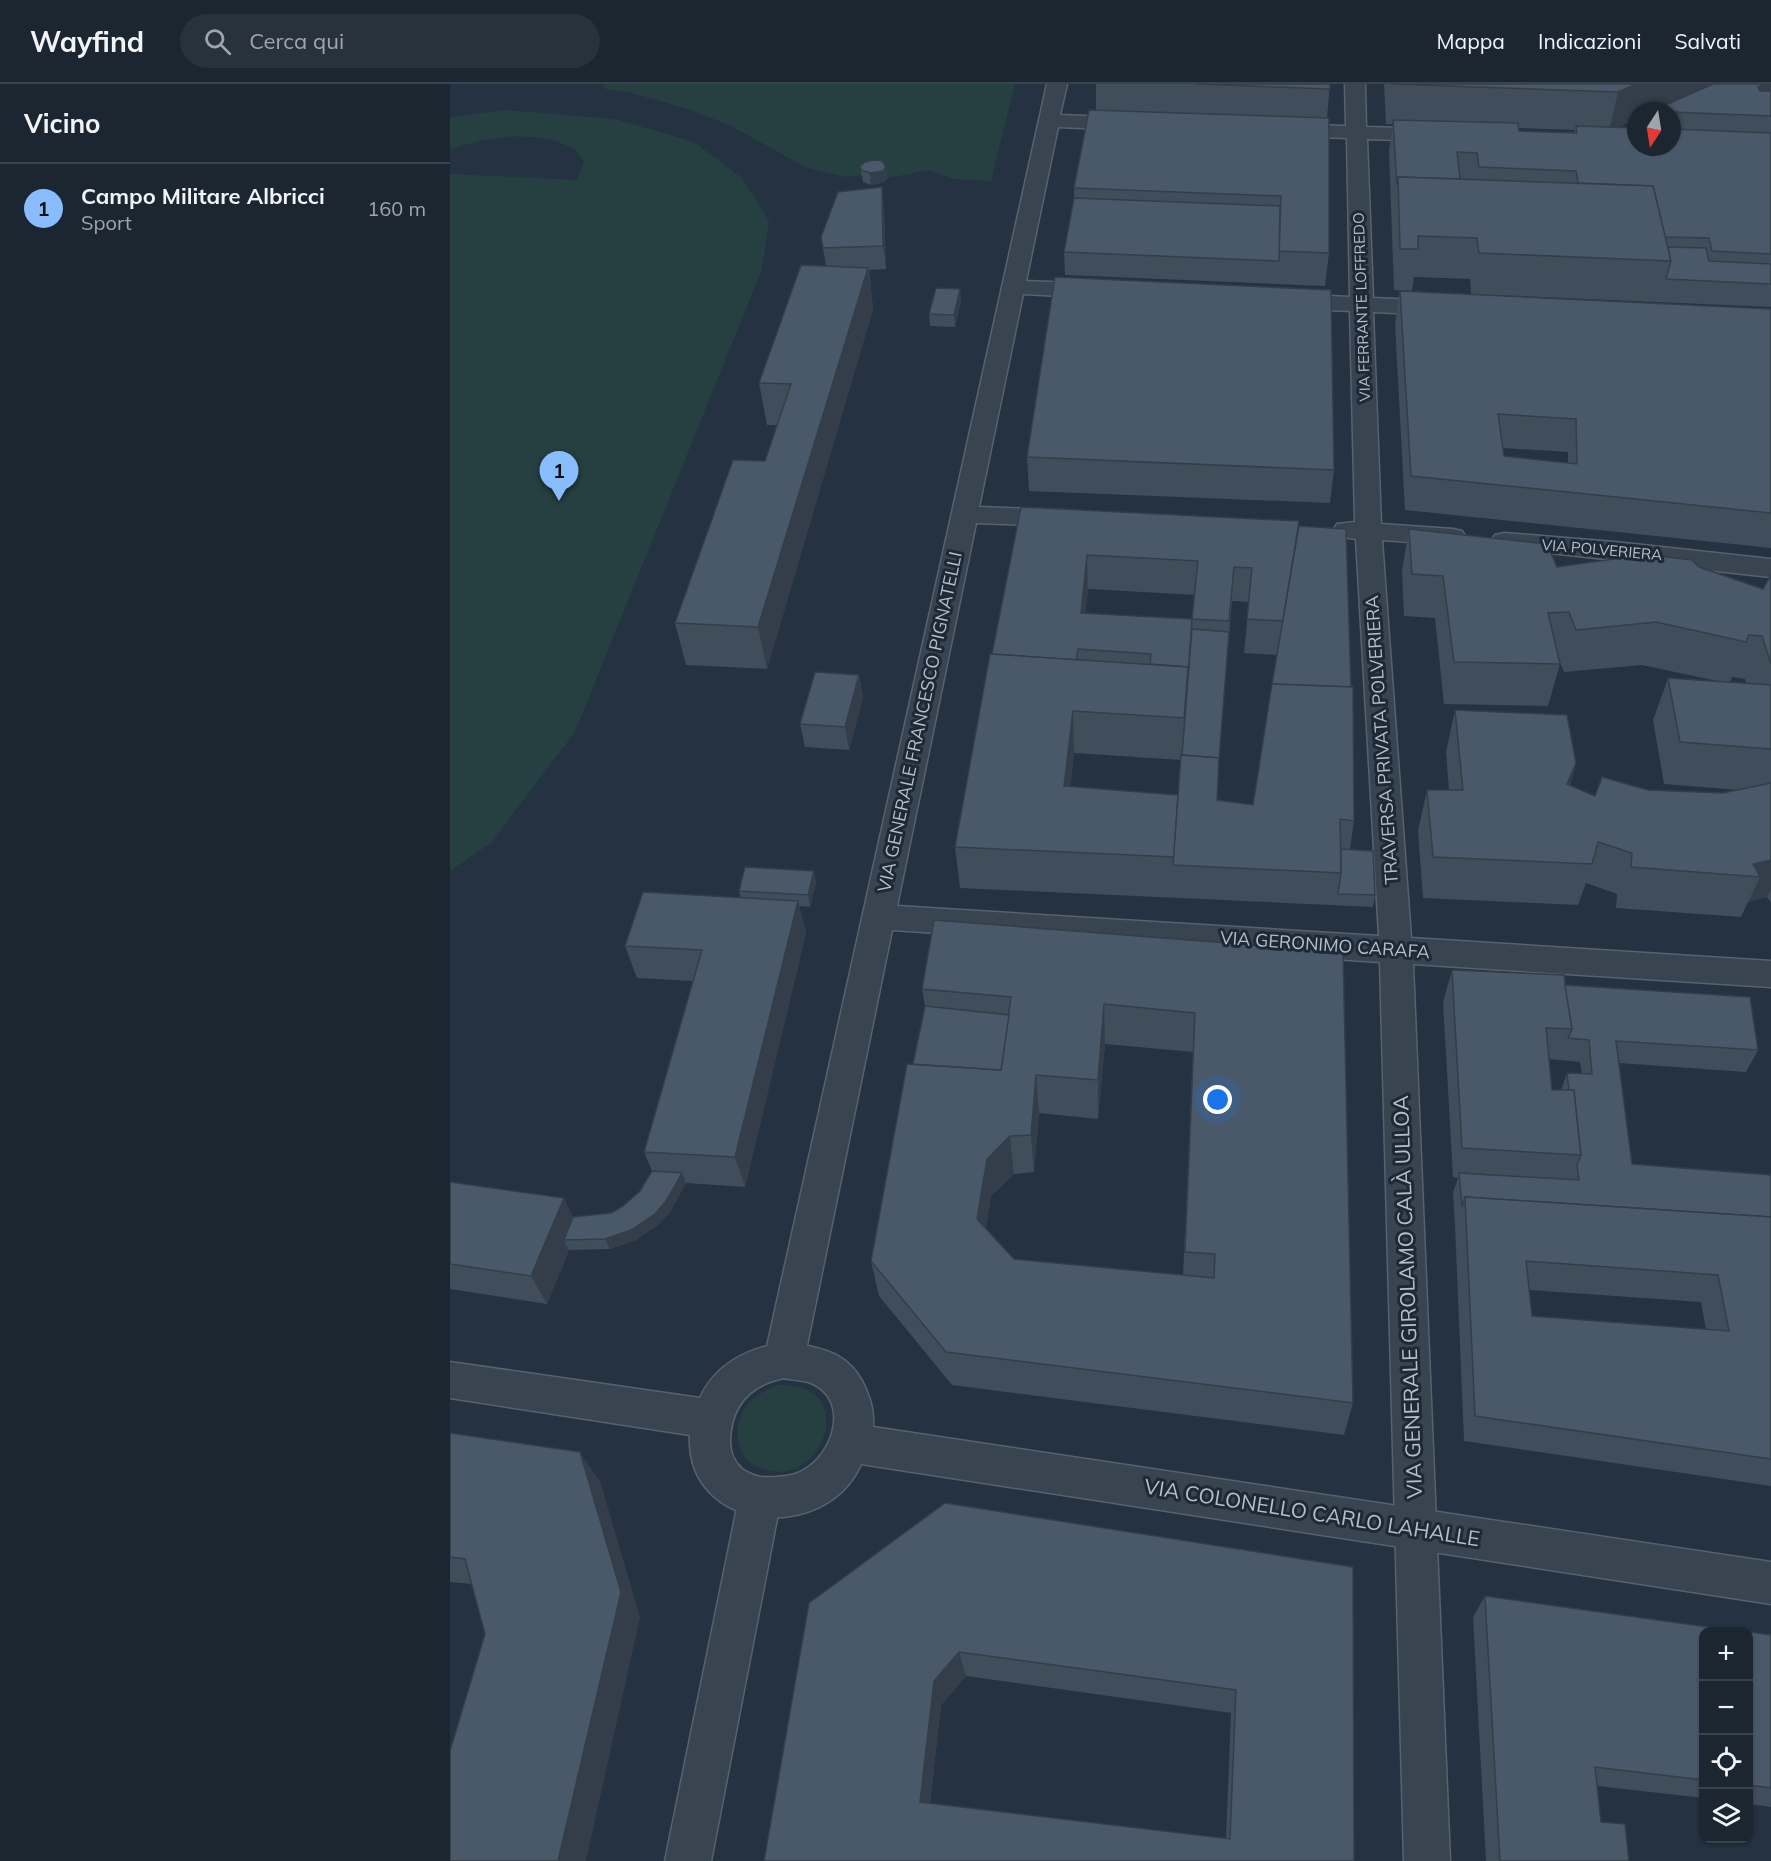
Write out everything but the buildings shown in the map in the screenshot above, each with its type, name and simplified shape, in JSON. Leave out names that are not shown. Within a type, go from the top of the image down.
[{"type":"street","name":"VIA GENERALE FRANCESCO PIGNATELLI","points":[[784,1360],[1057,84]]},
{"type":"street","name":"VIA FERRANTE LOFFREDO","points":[[1355,84],[1368,531]]},
{"type":"street","points":[[1049,121],[1155,125]]},
{"type":"street","points":[[1262,129],[1461,136]]},
{"type":"street","points":[[1013,287],[1124,293]]},
{"type":"street","points":[[1267,300],[1467,309]]},
{"type":"street","points":[[964,515],[1093,519]]},
{"type":"street","name":"VIA POLVERIERA","points":[[1326,529],[1615,550],[1771,568]]},
{"type":"street","name":"TRAVERSA PRIVATA POLVERIERA","points":[[1368,531],[1396,950]]},
{"type":"street","name":"VIA GERONIMO CARAFA","points":[[878,916],[1771,974]]},
{"type":"street","name":"VIA GENERALE GIROLAMO CALÀ ULLOA","points":[[1396,950],[1427,1861]]},
{"type":"street","points":[[784,1360],[813,1362],[827,1368],[848,1389],[856,1420],[852,1443],[839,1466],[825,1480],[808,1491],[783,1498],[760,1498],[735,1488],[718,1470],[710,1451],[708,1438],[711,1419],[722,1395],[742,1375],[761,1365],[784,1360]]},
{"type":"street","points":[[450,1380],[711,1419]]},
{"type":"street","name":"VIA COLONELLO CARLO LAHALLE","points":[[852,1443],[1771,1583]]},
{"type":"street","points":[[688,1861],[760,1498]]},
{"type":"green space","points":[[604,84],[1015,84],[991,181],[953,179],[929,170],[888,178],[863,175],[846,177],[807,168],[729,125],[685,108],[628,92],[605,89]]},
{"type":"green space","points":[[505,110],[615,119],[694,142],[742,178],[769,221],[762,269],[575,732],[491,843],[450,871],[450,174],[577,180],[584,162],[572,148],[544,138],[495,138],[450,150],[450,117]]},
{"type":"green space","points":[[777,1385],[804,1388],[819,1400],[826,1416],[824,1434],[816,1452],[801,1465],[782,1471],[760,1468],[751,1463],[744,1456],[738,1438],[743,1410],[759,1394]]},
{"type":"place","name":"Campo Militare Albricci","points":[[559,501]]}]
